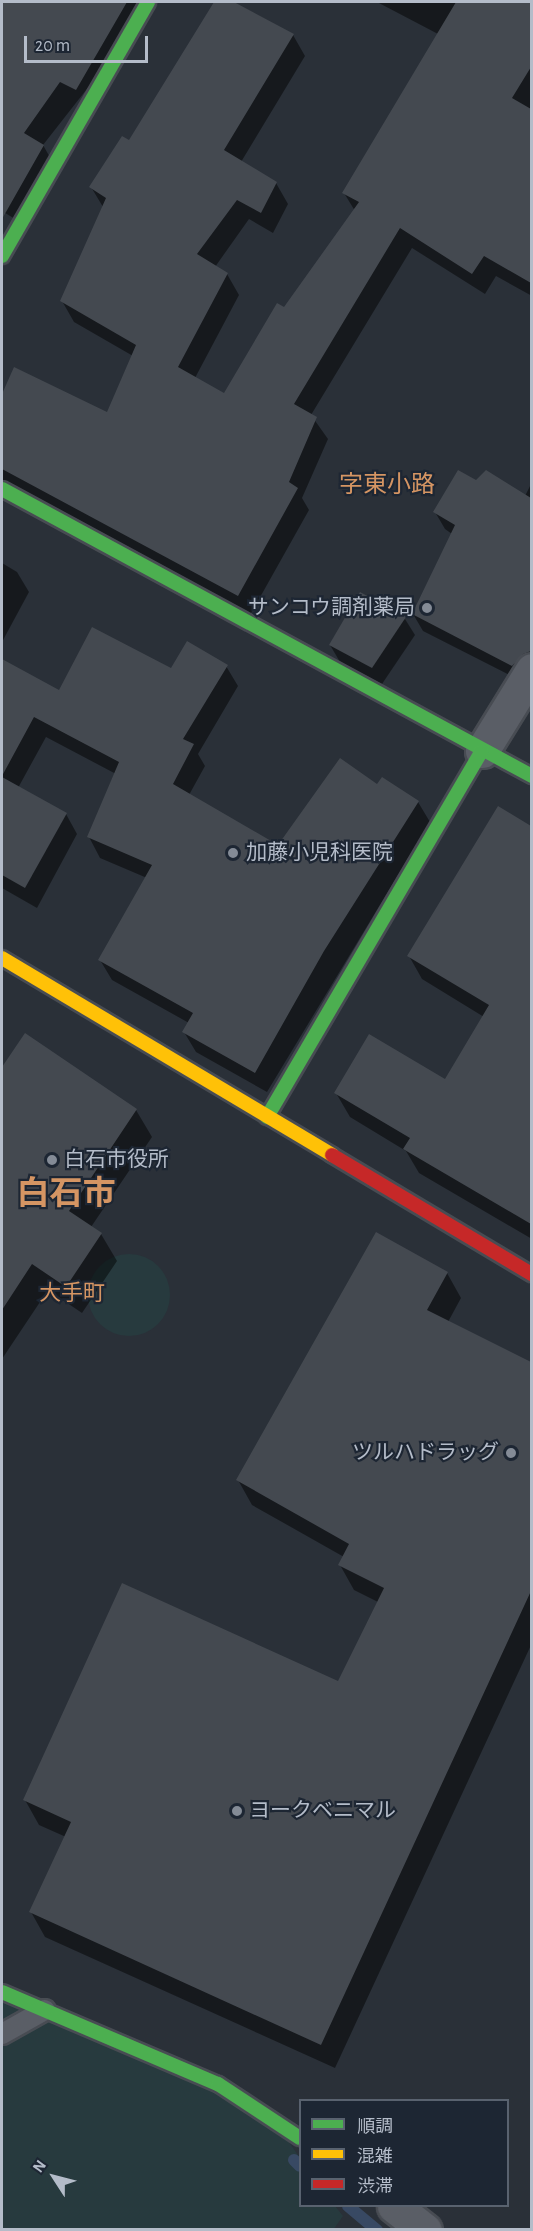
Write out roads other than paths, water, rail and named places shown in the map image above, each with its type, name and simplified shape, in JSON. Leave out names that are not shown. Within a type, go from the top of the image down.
[{"type":"street","points":[[2,256],[148,2]]},
{"type":"street","points":[[2,489],[531,776]]},
{"type":"street","points":[[267,1117],[531,669]]},
{"type":"street","points":[[2,958],[531,1274]]},
{"type":"street","points":[[2,1992],[218,2084],[299,2137]]},
{"type":"street","points":[[397,2207],[425,2229]]},
{"type":"lane","points":[[2,2034],[45,2010]]},
{"type":"waterway","points":[[294,2160],[299,2165]]},
{"type":"waterway","points":[[349,2207],[377,2230]]},
{"type":"place","name":"サンコウ調剤薬局","points":[[427,608]]},
{"type":"place","name":"加藤小児科医院","points":[[233,853]]},
{"type":"place","name":"白石市役所","points":[[52,1160]]},
{"type":"place","name":"ツルハドラッグ","points":[[511,1453]]},
{"type":"place","name":"ヨークベニマル","points":[[237,1811]]},
{"type":"district","name":"字東小路","points":[[387,486]]},
{"type":"district","name":"白石市","points":[[66,1195]]},
{"type":"district","name":"大手町","points":[[72,1294]]}]
